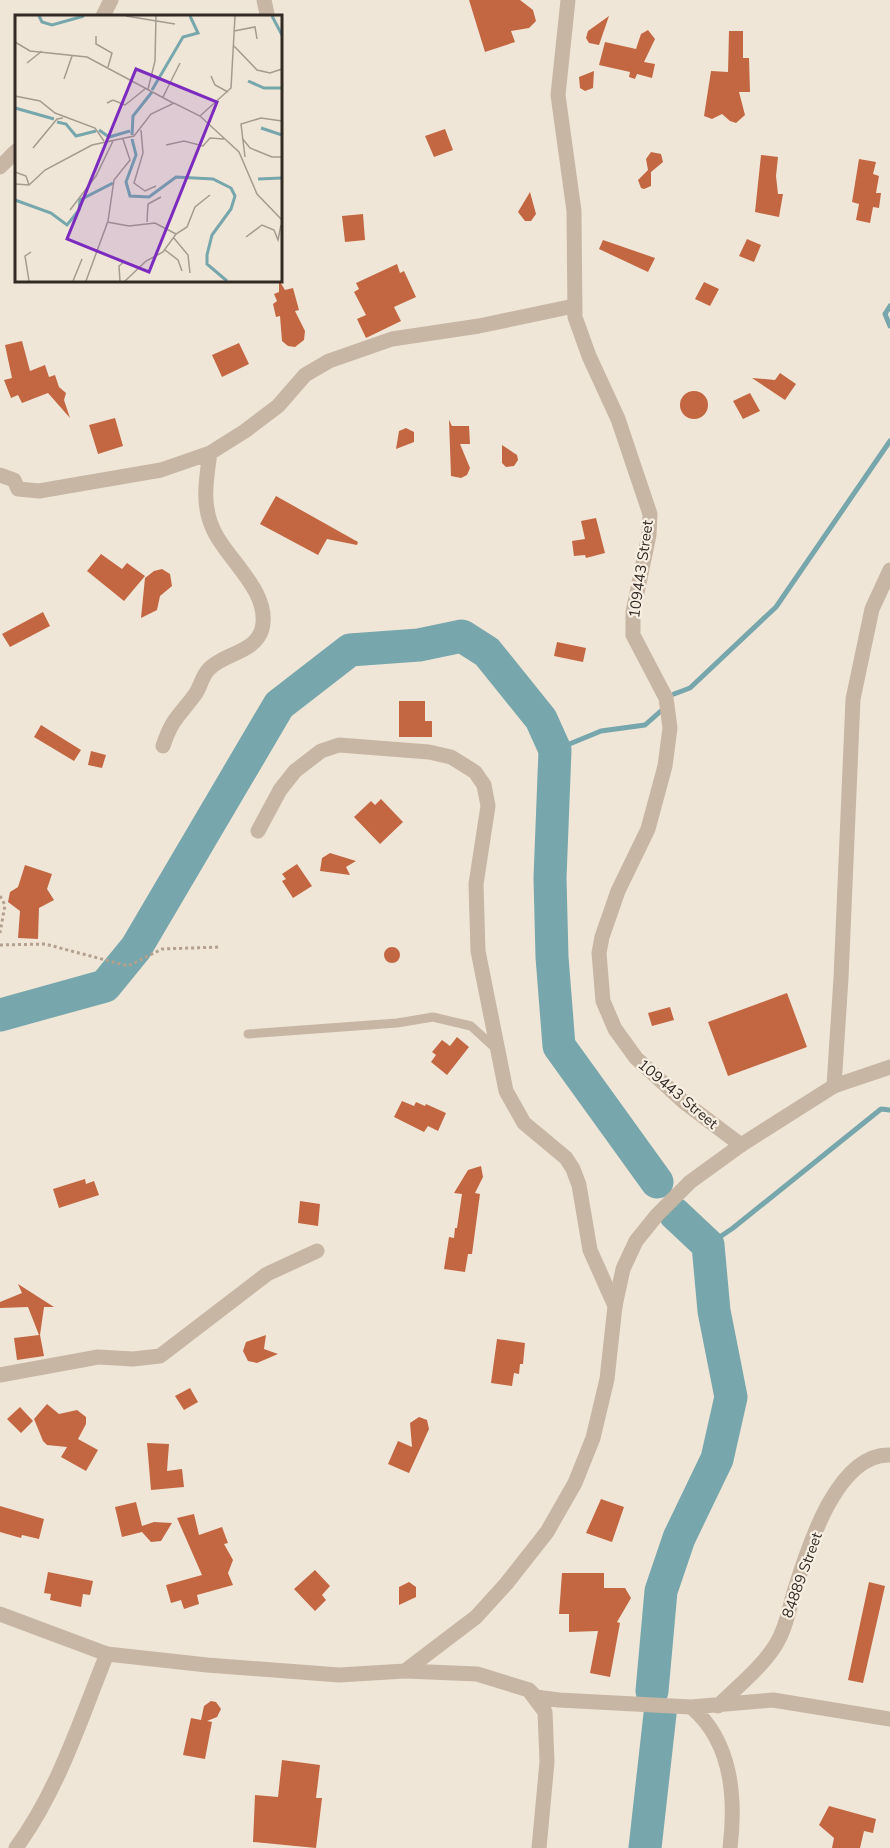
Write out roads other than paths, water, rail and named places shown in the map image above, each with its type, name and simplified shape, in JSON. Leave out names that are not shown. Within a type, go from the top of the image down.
[{"type":"street","points":[[104,15],[111,0]]},
{"type":"street","name":"109443 Street","points":[[568,0],[558,95],[574,211],[574,306],[579,333],[618,419],[650,514],[650,535],[633,612],[633,635],[666,699],[670,728],[665,766],[648,829],[618,891],[602,937],[599,953],[603,1001],[615,1029],[636,1058],[684,1102],[741,1145]]},
{"type":"street","points":[[0,167],[15,152]]},
{"type":"street","points":[[0,475],[14,480],[18,489],[39,491],[98,480],[128,478],[161,470],[210,453],[279,406],[305,375],[329,361],[392,339],[479,326],[574,306]]},
{"type":"street","points":[[163,746],[171,723],[198,690],[210,667],[247,647],[258,637],[262,628],[263,616],[254,592],[242,570],[215,533],[209,517],[205,482],[210,453]]},
{"type":"street","points":[[834,1086],[853,699],[872,609],[890,570]]},
{"type":"street","points":[[258,831],[280,790],[295,771],[321,751],[339,745],[429,752],[451,757],[475,772],[483,785],[488,806],[476,884],[478,951],[506,1091],[524,1123],[566,1158],[573,1169],[579,1185],[591,1250],[615,1306]]},
{"type":"street","points":[[405,1671],[476,1617],[547,1532],[575,1483],[593,1438],[607,1379],[615,1306],[623,1269],[636,1241],[657,1215],[690,1182],[741,1145],[834,1086],[890,1067]]},
{"type":"street","points":[[0,1375],[98,1357],[134,1359],[160,1356],[267,1274],[317,1251]]},
{"type":"street","name":"84889 Street","points":[[718,1706],[776,1645],[810,1545],[833,1497],[846,1476],[856,1466],[869,1459],[890,1455]]},
{"type":"street","points":[[0,1614],[107,1654],[207,1665],[339,1675],[405,1671],[477,1674],[529,1690],[536,1697],[559,1700],[691,1707],[718,1706],[756,1699],[890,1719]]},
{"type":"street","points":[[16,1848],[49,1797],[64,1767],[76,1729],[107,1654]]},
{"type":"street","points":[[529,1690],[545,1712],[548,1762],[539,1848]]},
{"type":"street","points":[[691,1707],[704,1718],[728,1766],[732,1781],[730,1848]]},
{"type":"lane","points":[[248,1034],[397,1023],[433,1017],[460,1021],[471,1026],[496,1048]]},
{"type":"waterway","points":[[890,306],[885,314],[890,326]]},
{"type":"waterway","points":[[674,694],[690,688],[776,607],[890,441]]},
{"type":"waterway","points":[[0,1015],[105,986],[136,948],[279,705],[350,650],[419,645],[462,636],[487,652],[541,719],[555,750],[550,878],[552,957],[559,1046],[657,1182]]},
{"type":"waterway","points":[[555,750],[601,731],[645,725],[662,710]]},
{"type":"waterway","points":[[708,1245],[733,1228],[881,1109],[890,1110]]},
{"type":"waterway","points":[[652,1691],[661,1591],[679,1538],[717,1459],[731,1397],[714,1311],[708,1245],[675,1214]]},
{"type":"waterway","points":[[645,1848],[660,1714]]}]
